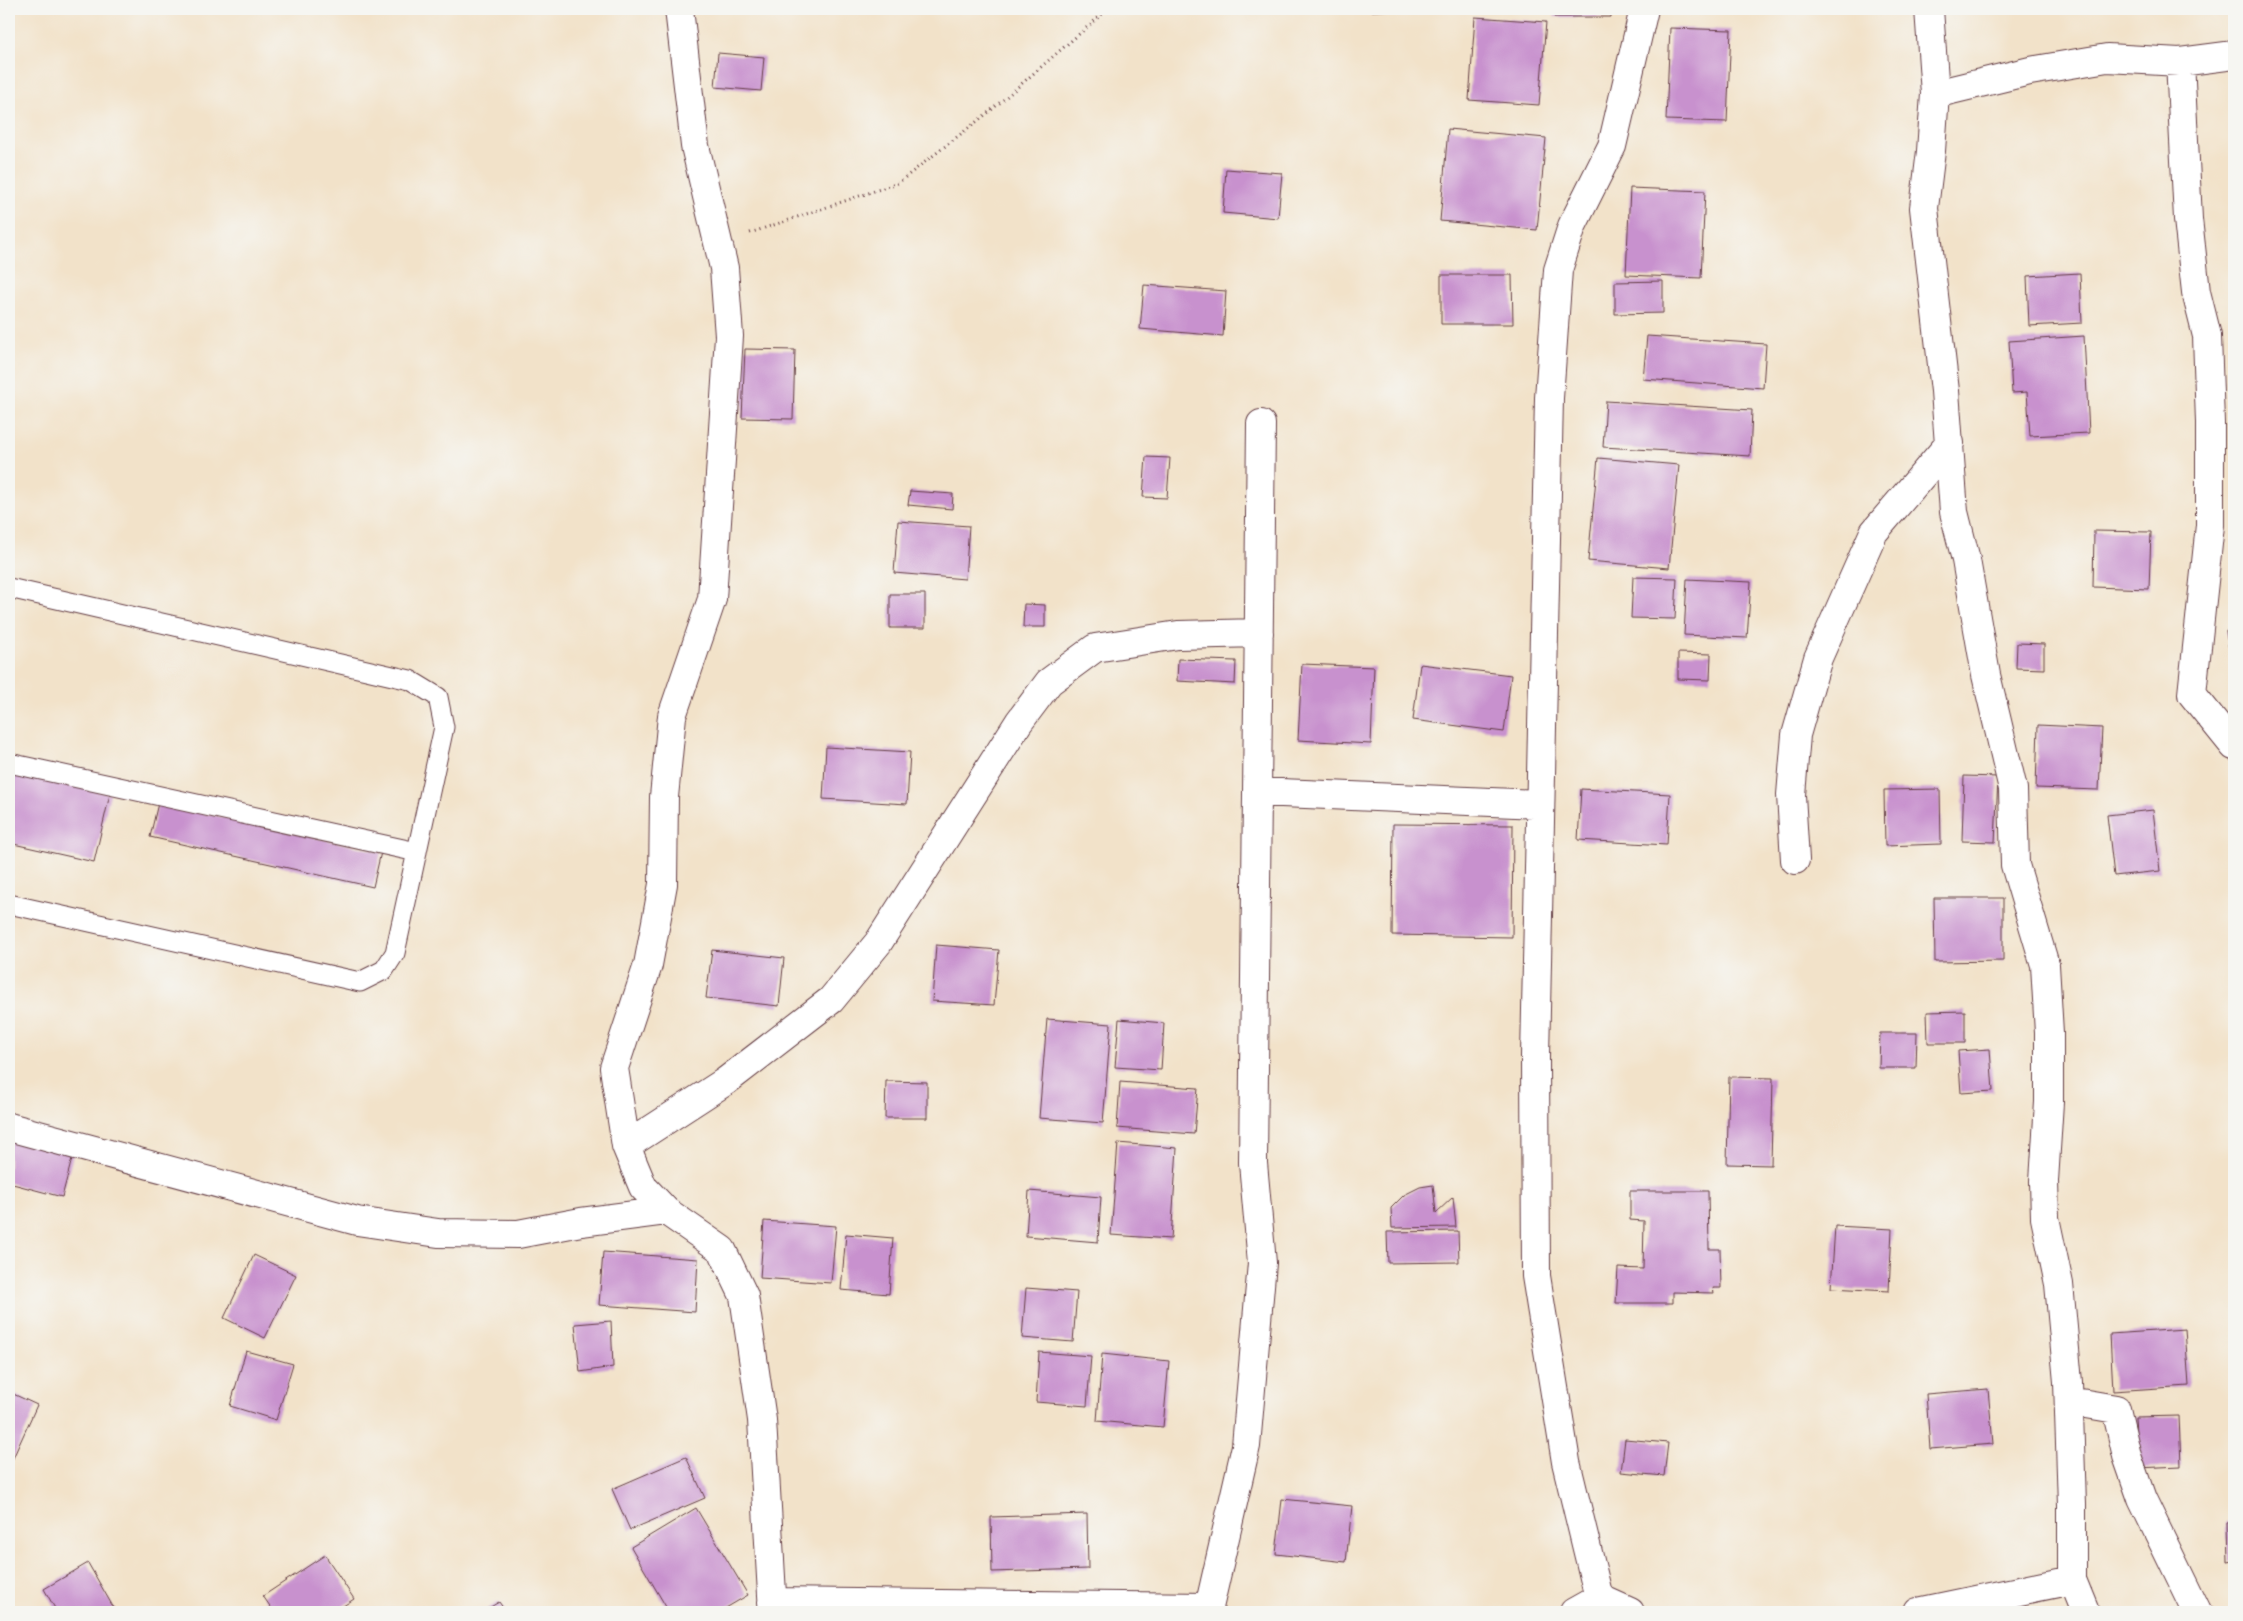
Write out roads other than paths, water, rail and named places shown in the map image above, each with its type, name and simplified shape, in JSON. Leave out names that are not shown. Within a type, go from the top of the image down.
[{"type":"street","points":[[679,9],[695,146],[724,268],[729,336],[712,599],[672,716],[664,797],[663,884],[648,965],[614,1068],[626,1146],[642,1187],[666,1211],[722,1250],[744,1296],[762,1420],[772,1607],[1208,1610],[1246,1446],[1262,1262],[1253,1163],[1262,424]]},
{"type":"street","points":[[1599,1598],[1566,1462],[1536,1276],[1535,1057],[1549,398],[1558,270],[1572,226],[1612,146],[1644,9]]},
{"type":"street","points":[[1929,9],[1935,94],[1931,152],[1924,208],[1950,443],[1954,512],[1966,560],[1986,675],[2013,789],[2015,865],[2045,965],[2049,1033],[2049,1102],[2044,1181],[2045,1218],[2059,1284],[2068,1401],[2072,1580],[2085,1612]]},
{"type":"street","points":[[1935,94],[2030,71],[2107,58],[2180,62],[2234,55]]},
{"type":"street","points":[[2180,62],[2189,228],[2196,292],[2207,336],[2210,422],[2210,525],[2192,694],[2234,746]]},
{"type":"street","points":[[1795,860],[1791,795],[1796,735],[1818,658],[1874,532],[1950,443]]},
{"type":"street","points":[[626,1146],[726,1081],[831,1000],[878,943],[1019,722],[1049,682],[1095,648],[1178,635],[1259,633]]},
{"type":"street","points":[[1257,792],[1539,804]]},
{"type":"street","points":[[9,1127],[357,1221],[438,1233],[518,1234],[581,1222],[666,1211]]},
{"type":"street","points":[[2068,1401],[2116,1409],[2128,1456],[2142,1499],[2197,1612]]},
{"type":"street","points":[[1918,1612],[2072,1580]]},
{"type":"street","points":[[1574,1612],[1599,1598]]},
{"type":"street","points":[[1599,1598],[1630,1612]]},
{"type":"lane","points":[[9,588],[410,680],[438,697],[444,727],[395,953],[384,970],[360,982],[9,904]]},
{"type":"lane","points":[[9,763],[417,852]]}]
